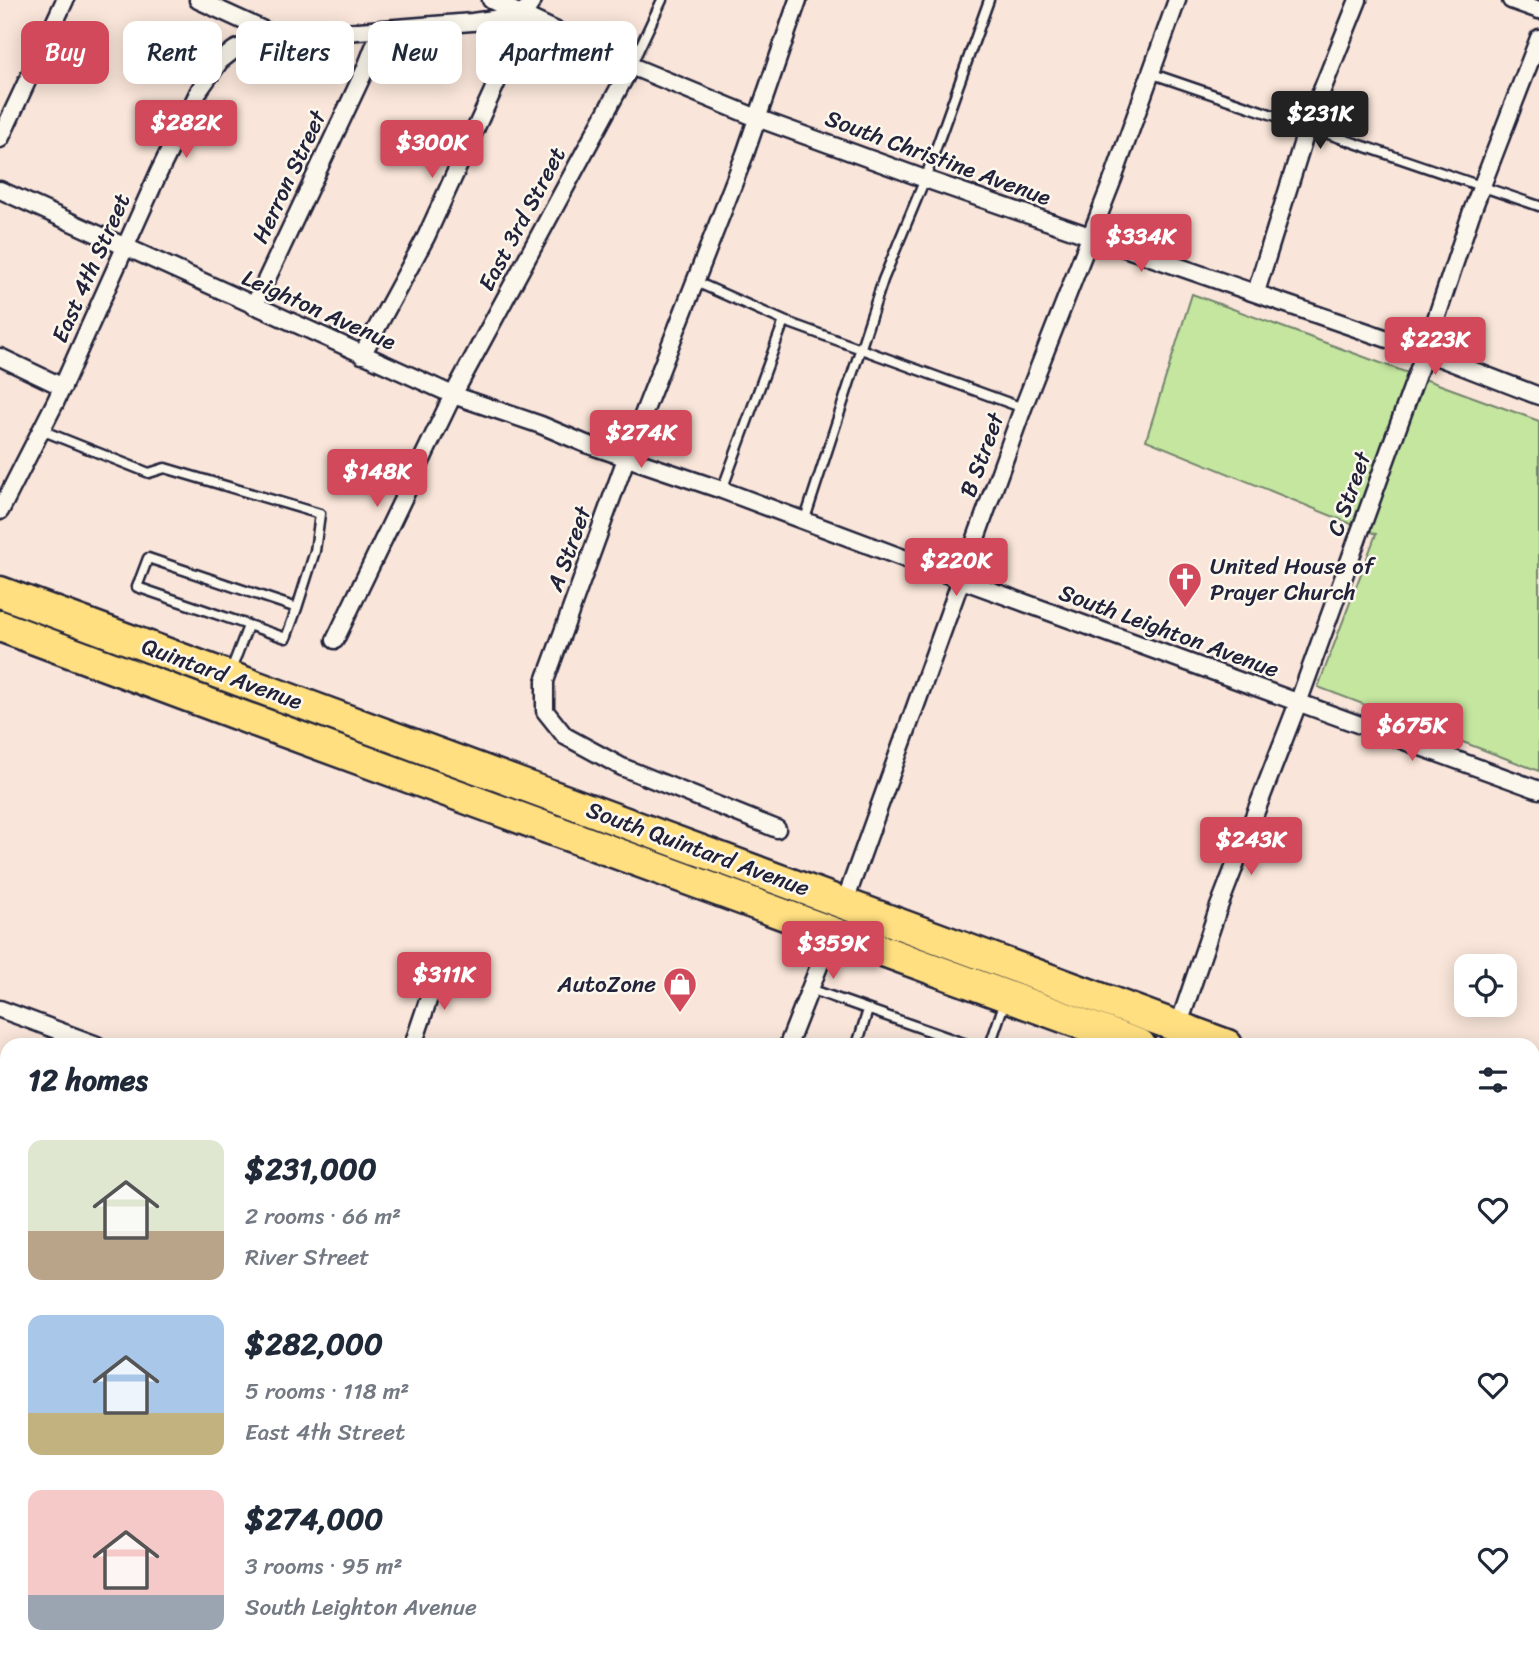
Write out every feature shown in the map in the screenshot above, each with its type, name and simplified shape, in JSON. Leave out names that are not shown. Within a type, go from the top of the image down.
[{"type":"highway","name":"Quintard Avenue","points":[[0,592],[444,755]]},
{"type":"highway","name":"Quintard Avenue","points":[[0,626],[433,786]]},
{"type":"highway","name":"South Quintard Avenue","points":[[444,755],[845,903],[1177,1036]]},
{"type":"highway","name":"South Quintard Avenue","points":[[433,786],[1121,1038]]},
{"type":"street","points":[[0,139],[65,0]]},
{"type":"street","points":[[198,0],[245,21]]},
{"type":"street","name":"South Christine Avenue","points":[[491,0],[536,21]]},
{"type":"street","points":[[362,355],[426,237],[496,84],[523,15],[533,0]]},
{"type":"street","name":"A Street","points":[[777,829],[622,767],[565,736],[545,711],[545,681],[627,456],[745,154],[798,0]]},
{"type":"street","name":"B Street","points":[[791,1038],[845,903],[1023,408],[1091,236],[1177,0]]},
{"type":"street","points":[[1256,292],[1308,125],[1358,0]]},
{"type":"street","points":[[1511,0],[1539,10]]},
{"type":"street","name":"East 4th Street","points":[[462,23],[523,15]]},
{"type":"street","name":"C Street","points":[[1177,1036],[1218,909],[1298,702],[1425,352],[1482,185],[1539,38]]},
{"type":"street","name":"East 4th Street","points":[[0,511],[63,387],[200,89],[219,61],[236,49]]},
{"type":"street","name":"Herron Street","points":[[254,306],[368,62]]},
{"type":"street","name":"South Christine Avenue","points":[[637,68],[757,118],[1172,266],[1256,292],[1425,352],[1539,396]]},
{"type":"street","name":"East 3rd Street","points":[[335,640],[453,395],[621,84]]},
{"type":"street","name":"Leighton Avenue","points":[[0,190],[453,395],[541,425],[586,444],[627,456]]},
{"type":"street","points":[[0,356],[63,387]]},
{"type":"street","name":"South Leighton Avenue","points":[[627,456],[1539,790]]},
{"type":"street","points":[[415,1038],[439,968]]},
{"type":"street","points":[[0,1009],[78,1038]]},
{"type":"lane","points":[[637,53],[662,0]]},
{"type":"lane","points":[[804,522],[883,280],[925,179],[989,0]]},
{"type":"lane","points":[[1150,73],[1539,206]]},
{"type":"lane","points":[[694,281],[784,321],[859,350],[1023,408]]},
{"type":"lane","points":[[722,490],[784,321]]},
{"type":"lane","points":[[41,430],[149,472],[165,467],[320,514],[315,551],[297,608],[286,638],[137,587],[148,558],[297,608]]},
{"type":"lane","points":[[229,676],[248,626]]},
{"type":"lane","points":[[810,989],[949,1038]]},
{"type":"lane","points":[[992,1038],[1007,995]]},
{"type":"lane","points":[[859,1038],[869,1010]]},
{"type":"green space","points":[[1192,294],[1539,421],[1539,771],[1318,687],[1376,534],[1146,440]]},
{"type":"place","name":"United House of Prayer Church","points":[[1185,609]]},
{"type":"place","name":"AutoZone","points":[[680,1014]]}]
